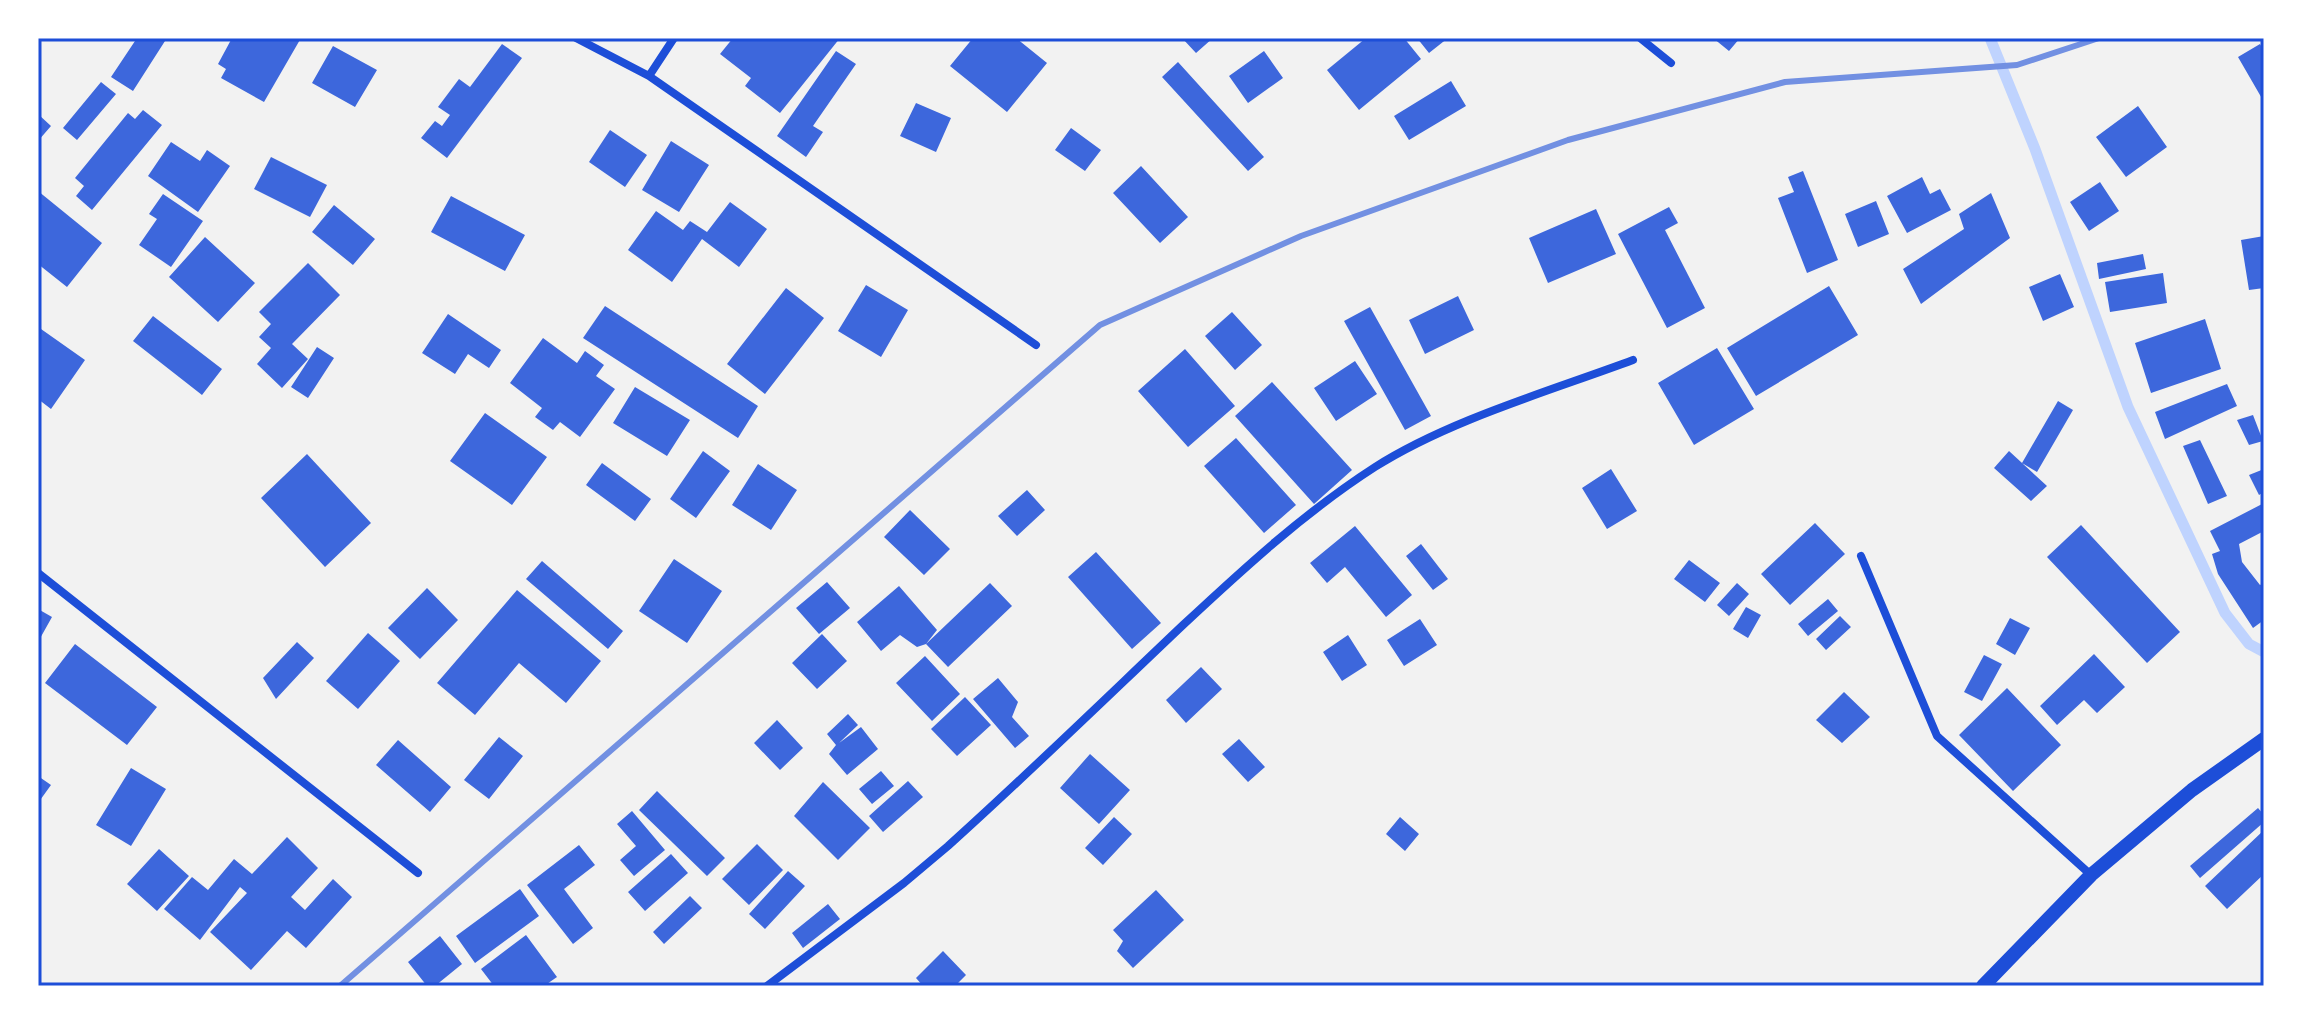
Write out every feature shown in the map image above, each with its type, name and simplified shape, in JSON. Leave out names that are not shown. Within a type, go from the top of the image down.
[{"type":"street","points":[[576,38],[649,76],[1036,345]]},
{"type":"street","points":[[649,76],[674,38]]},
{"type":"street","points":[[1640,38],[1671,63]]},
{"type":"street","points":[[767,986],[937,855],[1236,576],[1334,495],[1377,466],[1429,439],[1486,414],[1633,360]]},
{"type":"street","points":[[1861,556],[1937,736],[2091,875]]},
{"type":"street","points":[[38,573],[418,873]]},
{"type":"street","points":[[1983,986],[2091,875],[2192,790],[2264,739]]},
{"type":"building","points":[[137,38],[160,38],[165,41],[133,91],[111,77]]},
{"type":"building","points":[[232,38],[301,38],[264,102],[221,78],[226,69],[218,64]]},
{"type":"building","points":[[733,38],[840,38],[780,113],[745,86],[751,78],[720,54]]},
{"type":"building","points":[[973,38],[1016,38],[1047,63],[1007,112],[950,66]]},
{"type":"building","points":[[1182,38],[1213,38],[1196,53]]},
{"type":"building","points":[[1366,38],[1404,38],[1421,59],[1359,110],[1327,70]]},
{"type":"building","points":[[1417,38],[1448,38],[1429,53]]},
{"type":"building","points":[[1713,38],[1740,38],[1729,51]]},
{"type":"building","points":[[502,44],[522,58],[447,158],[421,138],[435,121],[442,126],[450,115],[438,107],[459,79],[470,87]]},
{"type":"building","points":[[2260,44],[2264,51],[2264,102],[2238,57]]},
{"type":"building","points":[[333,46],[377,70],[355,107],[312,83]]},
{"type":"building","points":[[836,51],[856,64],[813,126],[823,132],[806,157],[777,136]]},
{"type":"building","points":[[1264,51],[1283,78],[1248,103],[1229,76]]},
{"type":"building","points":[[1178,62],[1264,157],[1248,171],[1162,77]]},
{"type":"building","points":[[1451,81],[1466,106],[1409,140],[1394,116]]},
{"type":"building","points":[[101,82],[116,94],[77,140],[63,128]]},
{"type":"building","points":[[916,103],[951,118],[936,152],[900,136]]},
{"type":"building","points":[[2138,106],[2167,147],[2126,177],[2096,137]]},
{"type":"building","points":[[143,110],[162,125],[92,210],[76,196],[84,186],[75,178],[128,113],[135,119]]},
{"type":"building","points":[[38,114],[51,126],[38,141]]},
{"type":"building","points":[[1071,128],[1101,150],[1085,171],[1055,150]]},
{"type":"building","points":[[610,130],[647,155],[625,187],[589,162]]},
{"type":"building","points":[[671,141],[709,165],[679,212],[642,190]]},
{"type":"building","points":[[171,142],[200,161],[207,150],[230,166],[198,212],[148,176]]},
{"type":"building","points":[[271,157],[327,185],[310,217],[254,189]]},
{"type":"building","points":[[1141,166],[1188,217],[1160,243],[1113,193]]},
{"type":"building","points":[[1803,171],[1838,260],[1807,273],[1778,198],[1794,192],[1788,177]]},
{"type":"building","points":[[1922,177],[1930,194],[1940,189],[1951,210],[1907,233],[1887,196]]},
{"type":"building","points":[[2100,182],[2119,211],[2089,231],[2070,202]]},
{"type":"building","points":[[38,191],[102,243],[67,287],[38,264]]},
{"type":"building","points":[[1991,193],[2010,238],[1921,304],[1903,269],[1964,229],[1959,214]]},
{"type":"building","points":[[163,194],[203,221],[171,267],[139,245],[157,219],[149,214]]},
{"type":"building","points":[[451,196],[525,235],[505,271],[431,232]]},
{"type":"building","points":[[1876,201],[1889,234],[1858,247],[1845,214]]},
{"type":"building","points":[[730,202],[767,229],[739,267],[702,239],[672,282],[628,250],[656,211],[683,230],[690,221],[707,232]]},
{"type":"building","points":[[334,205],[375,239],[353,265],[312,232]]},
{"type":"building","points":[[1669,207],[1678,223],[1665,230],[1705,308],[1667,328],[1618,234]]},
{"type":"building","points":[[1596,209],[1616,254],[1548,283],[1529,238]]},
{"type":"building","points":[[2264,236],[2264,288],[2249,290],[2241,240]]},
{"type":"building","points":[[205,237],[255,283],[218,322],[169,277]]},
{"type":"building","points":[[2143,254],[2146,269],[2099,279],[2097,263]]},
{"type":"building","points":[[308,263],[340,295],[292,344],[308,359],[282,388],[257,364],[271,348],[259,337],[271,324],[259,312]]},
{"type":"building","points":[[2163,273],[2167,303],[2110,312],[2105,282]]},
{"type":"building","points":[[2060,274],[2074,307],[2043,321],[2029,287]]},
{"type":"building","points":[[866,285],[908,310],[881,357],[838,331]]},
{"type":"building","points":[[1829,286],[1858,335],[1756,396],[1727,348]]},
{"type":"building","points":[[786,288],[824,318],[765,394],[727,364]]},
{"type":"building","points":[[1458,296],[1474,330],[1425,354],[1409,320]]},
{"type":"building","points":[[605,306],[758,406],[738,438],[583,338]]},
{"type":"building","points":[[1370,307],[1431,416],[1405,430],[1344,321]]},
{"type":"building","points":[[1232,312],[1262,345],[1235,370],[1205,336]]},
{"type":"building","points":[[448,314],[501,350],[489,368],[468,354],[455,374],[422,353]]},
{"type":"building","points":[[153,316],[222,369],[202,395],[133,341]]},
{"type":"building","points":[[2205,319],[2221,369],[2151,393],[2135,343]]},
{"type":"building","points":[[41,329],[85,360],[51,409],[38,399],[38,334]]},
{"type":"building","points":[[543,338],[577,363],[585,351],[604,365],[596,376],[615,389],[580,437],[560,422],[553,430],[535,417],[542,408],[510,383]]},
{"type":"building","points":[[317,347],[334,358],[308,398],[291,387]]},
{"type":"building","points":[[1717,348],[1754,409],[1694,445],[1658,383]]},
{"type":"building","points":[[1185,349],[1235,406],[1188,447],[1138,391]]},
{"type":"building","points":[[1355,361],[1377,394],[1336,421],[1314,388]]},
{"type":"building","points":[[1272,382],[1352,470],[1314,504],[1235,416]]},
{"type":"building","points":[[2227,384],[2237,406],[2165,439],[2155,412]]},
{"type":"building","points":[[635,387],[690,420],[667,456],[613,423]]},
{"type":"building","points":[[2058,401],[2073,410],[2037,472],[2022,463]]},
{"type":"building","points":[[485,413],[547,457],[512,505],[450,461]]},
{"type":"building","points":[[2253,415],[2263,441],[2249,445],[2237,420]]},
{"type":"building","points":[[1236,438],[1296,505],[1264,533],[1204,466]]},
{"type":"building","points":[[2200,440],[2227,496],[2208,504],[2183,446]]},
{"type":"building","points":[[703,451],[730,471],[696,518],[670,499]]},
{"type":"building","points":[[2009,451],[2047,486],[2031,501],[1994,468]]},
{"type":"building","points":[[307,454],[371,523],[325,567],[261,498]]},
{"type":"building","points":[[602,463],[651,499],[635,521],[586,485]]},
{"type":"building","points":[[758,464],[797,490],[771,530],[732,505]]},
{"type":"building","points":[[1611,469],[1637,511],[1607,529],[1582,488]]},
{"type":"building","points":[[2264,469],[2264,492],[2259,495],[2249,475]]},
{"type":"building","points":[[1027,490],[1045,510],[1017,536],[998,516]]},
{"type":"building","points":[[2264,503],[2264,531],[2239,544],[2242,562],[2260,585],[2264,583],[2264,620],[2253,628],[2218,574],[2212,554],[2220,551],[2210,531]]},
{"type":"building","points":[[910,510],[950,549],[924,575],[884,537]]},
{"type":"building","points":[[1815,523],[1845,554],[1790,605],[1761,574]]},
{"type":"building","points":[[2081,525],[2180,632],[2147,663],[2047,557]]},
{"type":"building","points":[[1355,526],[1412,595],[1386,617],[1345,567],[1327,583],[1310,563]]},
{"type":"building","points":[[1421,544],[1448,579],[1433,590],[1406,556]]},
{"type":"building","points":[[1096,552],[1161,623],[1132,649],[1068,577]]},
{"type":"building","points":[[674,559],[722,591],[687,643],[639,611]]},
{"type":"building","points":[[1689,560],[1720,583],[1705,602],[1674,579]]},
{"type":"building","points":[[542,561],[623,631],[608,649],[526,579]]},
{"type":"building","points":[[827,582],[850,608],[819,634],[796,608]]},
{"type":"building","points":[[990,583],[1012,606],[948,667],[926,644]]},
{"type":"building","points":[[1737,583],[1749,594],[1729,616],[1717,605]]},
{"type":"building","points":[[899,586],[937,630],[926,644],[917,647],[900,635],[881,651],[857,622]]},
{"type":"building","points":[[427,588],[458,620],[420,659],[388,628]]},
{"type":"building","points":[[517,590],[601,661],[566,703],[519,663],[475,715],[437,683]]},
{"type":"building","points":[[1828,599],[1838,611],[1808,636],[1798,624]]},
{"type":"building","points":[[1746,607],[1761,615],[1748,638],[1733,629]]},
{"type":"building","points":[[38,609],[52,617],[38,642]]},
{"type":"building","points":[[1840,616],[1851,627],[1826,650],[1816,639]]},
{"type":"building","points":[[2010,618],[2030,628],[2015,655],[1996,644]]},
{"type":"building","points":[[1420,619],[1437,645],[1404,666],[1387,640]]},
{"type":"building","points":[[368,633],[400,661],[358,709],[326,681]]},
{"type":"building","points":[[822,634],[847,661],[817,689],[792,663]]},
{"type":"building","points":[[1348,635],[1367,665],[1342,681],[1323,652]]},
{"type":"building","points":[[297,642],[314,658],[276,699],[263,678]]},
{"type":"building","points":[[75,644],[157,707],[127,745],[45,683]]},
{"type":"building","points":[[2094,654],[2125,687],[2097,713],[2084,700],[2057,725],[2040,706]]},
{"type":"building","points":[[1984,655],[2002,664],[1982,701],[1964,692]]},
{"type":"building","points":[[925,656],[960,694],[932,721],[896,683]]},
{"type":"building","points":[[1201,667],[1222,689],[1186,723],[1166,700]]},
{"type":"building","points":[[998,678],[1018,702],[1012,717],[1029,736],[1015,748],[973,699]]},
{"type":"building","points":[[2007,688],[2061,745],[2013,791],[1959,735]]},
{"type":"building","points":[[1844,692],[1870,717],[1842,743],[1816,720]]},
{"type":"building","points":[[965,697],[991,725],[957,756],[931,729]]},
{"type":"building","points":[[848,714],[858,725],[839,743],[861,727],[878,749],[847,775],[829,754],[836,745],[827,734]]},
{"type":"building","points":[[777,720],[803,748],[780,770],[754,743]]},
{"type":"building","points":[[499,737],[523,756],[489,799],[464,780]]},
{"type":"building","points":[[1239,739],[1265,767],[1248,782],[1222,754]]},
{"type":"building","points":[[398,740],[451,787],[430,812],[376,765]]},
{"type":"building","points":[[1090,754],[1130,790],[1099,824],[1060,788]]},
{"type":"building","points":[[131,768],[166,789],[131,846],[96,825]]},
{"type":"building","points":[[881,771],[894,786],[872,804],[859,789]]},
{"type":"building","points":[[38,776],[51,785],[38,803]]},
{"type":"building","points":[[908,781],[923,797],[883,832],[869,816]]},
{"type":"building","points":[[823,782],[870,828],[838,860],[794,816]]},
{"type":"building","points":[[657,791],[725,858],[707,876],[639,810]]},
{"type":"building","points":[[2258,808],[2264,815],[2264,822],[2200,878],[2190,866]]},
{"type":"building","points":[[632,811],[665,850],[634,876],[620,860],[636,846],[617,824]]},
{"type":"building","points":[[1114,817],[1132,834],[1103,865],[1085,848]]},
{"type":"building","points":[[1400,817],[1419,834],[1405,851],[1386,834]]},
{"type":"building","points":[[2264,830],[2264,874],[2227,909],[2205,886]]},
{"type":"building","points":[[287,837],[318,868],[291,897],[305,910],[333,879],[352,897],[306,948],[287,931],[251,970],[210,932],[247,893],[240,887],[200,940],[164,909],[192,877],[208,890],[234,859],[252,874]]},
{"type":"building","points":[[757,844],[783,870],[749,905],[722,879]]},
{"type":"building","points":[[579,845],[595,865],[564,889],[593,928],[573,944],[527,885]]},
{"type":"building","points":[[159,849],[189,876],[157,911],[127,884]]},
{"type":"building","points":[[671,854],[688,873],[645,911],[628,892]]},
{"type":"building","points":[[788,871],[805,886],[765,929],[749,914]]},
{"type":"building","points":[[520,889],[539,916],[475,963],[456,936]]},
{"type":"building","points":[[1156,890],[1184,920],[1133,968],[1117,951],[1123,941],[1113,930]]},
{"type":"building","points":[[690,896],[702,908],[664,944],[653,932]]},
{"type":"building","points":[[828,904],[840,919],[803,948],[792,933]]},
{"type":"building","points":[[526,935],[557,977],[544,986],[494,986],[481,969]]},
{"type":"building","points":[[440,936],[462,964],[435,986],[427,986],[408,962]]},
{"type":"building","points":[[943,951],[966,975],[955,986],[923,986],[916,978]]},
{"type":"waterway","points":[[1990,38],[2035,149],[2128,407],[2225,613],[2249,644],[2264,652]]},
{"type":"railway","points":[[340,986],[1100,325],[1301,236],[1568,140],[1785,82],[2017,65],[2099,38]]}]
